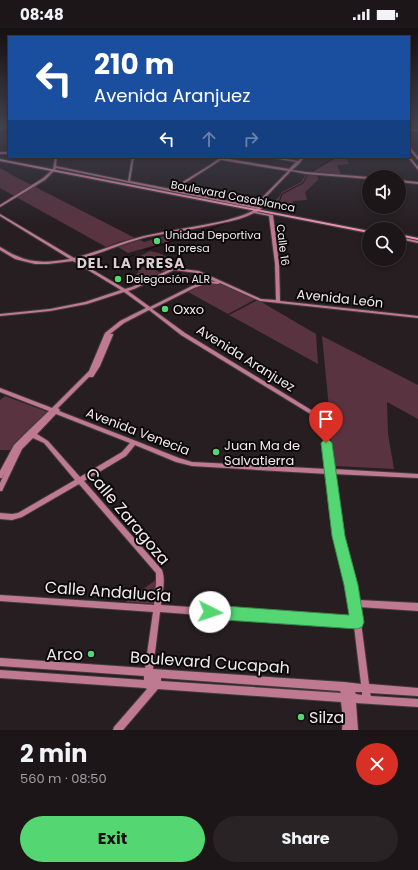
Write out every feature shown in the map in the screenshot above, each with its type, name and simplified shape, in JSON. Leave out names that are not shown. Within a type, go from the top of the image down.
[{"type":"main road","name":"Boulevard Casablanca","points":[[0,159],[362,230]]},
{"type":"main road","name":"Boulevard Casablanca","points":[[0,159],[362,230]]},
{"type":"main road","points":[[410,159],[418,169]]},
{"type":"main road","points":[[83,173],[92,176]]},
{"type":"main road","points":[[271,215],[299,218]]},
{"type":"main road","points":[[406,237],[418,240]]},
{"type":"street","points":[[0,202],[37,181],[52,168],[52,159]]},
{"type":"street","points":[[0,206],[36,184],[52,168],[55,159]]},
{"type":"street","points":[[128,181],[133,159]]},
{"type":"street","points":[[172,190],[211,167],[221,159]]},
{"type":"street","points":[[226,159],[291,171],[362,177]]},
{"type":"street","points":[[279,159],[299,162]]},
{"type":"street","points":[[0,248],[19,259],[28,262],[47,263],[74,259],[137,239],[216,223],[255,209],[302,159]]},
{"type":"street","points":[[52,168],[172,190],[255,209],[271,215]]},
{"type":"street","points":[[119,180],[129,173]]},
{"type":"street","points":[[406,182],[418,183]]},
{"type":"street","name":"Avenida Aranjuez","points":[[0,215],[125,291],[194,341],[319,417],[324,425],[338,536],[355,603],[367,699]]},
{"type":"street","name":"Calle 16","points":[[271,215],[278,264],[278,302]]},
{"type":"street","name":"Avenida León","points":[[125,291],[173,269],[198,272],[259,300],[418,317]]},
{"type":"street","points":[[0,476],[12,452],[94,373],[108,339],[113,332],[124,324],[171,298],[201,284],[220,283]]},
{"type":"street","points":[[0,315],[74,306],[125,291]]},
{"type":"street","name":"Avenida Venecia","points":[[0,390],[178,460],[200,465],[418,476]]},
{"type":"street","points":[[0,489],[20,448],[31,434]]},
{"type":"street","name":"Calle Zaragoza","points":[[31,434],[46,442],[160,572],[161,577],[157,608],[153,672],[147,684]]},
{"type":"street","points":[[0,516],[12,517],[20,515],[124,454],[134,442]]},
{"type":"street","name":"Calle Andalucía","points":[[0,598],[357,622]]},
{"type":"street","points":[[355,603],[418,607]]},
{"type":"street","name":"Boulevard Cucapah","points":[[0,662],[418,692]]},
{"type":"street","points":[[117,730],[156,685],[153,672]]},
{"type":"street","name":"Boulevard Cucapah","points":[[0,674],[418,703]]},
{"type":"street","points":[[348,686],[354,730]]},
{"type":"street","points":[[346,730],[349,698]]},
{"type":"shaded area","points":[[335,159],[346,159],[349,164],[337,165],[341,175],[312,173],[316,169]]},
{"type":"shaded area","points":[[0,168],[135,238],[106,247],[0,188]]},
{"type":"shaded area","points":[[306,174],[317,174],[318,180],[305,192],[307,200],[293,201],[293,205],[284,206],[281,211],[266,208],[279,197],[282,192],[301,182]]},
{"type":"shaded area","name":"Unidad Deportiva la presa","points":[[187,231],[194,234],[128,253],[118,247],[140,240],[144,242]]},
{"type":"shaded area","points":[[150,251],[159,253],[173,260],[172,263],[175,267],[164,272],[138,257]]},
{"type":"shaded area","points":[[148,266],[161,273],[141,282],[140,280],[134,280],[137,273],[139,273],[139,268]]},
{"type":"shaded area","points":[[219,283],[256,299],[228,314],[188,292],[201,285]]},
{"type":"shaded area","points":[[258,300],[316,334],[318,364],[229,315]]},
{"type":"shaded area","points":[[322,336],[418,385],[418,419],[387,402],[388,434],[394,469],[334,466],[328,418],[329,408]]},
{"type":"shaded area","points":[[5,396],[48,412],[12,450],[0,450],[0,400]]},
{"type":"shaded area","points":[[157,579],[154,604],[125,602]]},
{"type":"waterway","points":[[311,172],[334,159]]},
{"type":"waterway","points":[[278,205],[282,194],[303,183],[308,174]]},
{"type":"waterway","points":[[269,209],[278,205]]},
{"type":"waterway","points":[[248,216],[253,214]]},
{"type":"waterway","points":[[145,250],[205,231],[233,220]]},
{"type":"waterway","points":[[115,263],[128,261],[129,257],[134,255]]},
{"type":"place","name":"Unidad Deportiva la presa","points":[[157,241]]},
{"type":"place","name":"Delegación ALR","points":[[118,279]]},
{"type":"place","name":"Oxxo","points":[[165,309]]},
{"type":"place","name":"Juan Ma de Salvatierra","points":[[216,452]]},
{"type":"place","name":"Arco","points":[[91,654]]},
{"type":"place","name":"Silza","points":[[301,717]]},
{"type":"district","name":"DEL. LA PRESA","points":[[131,263]]},
{"type":"route","points":[[210,612],[357,622],[355,603],[338,536],[326,443]]}]
